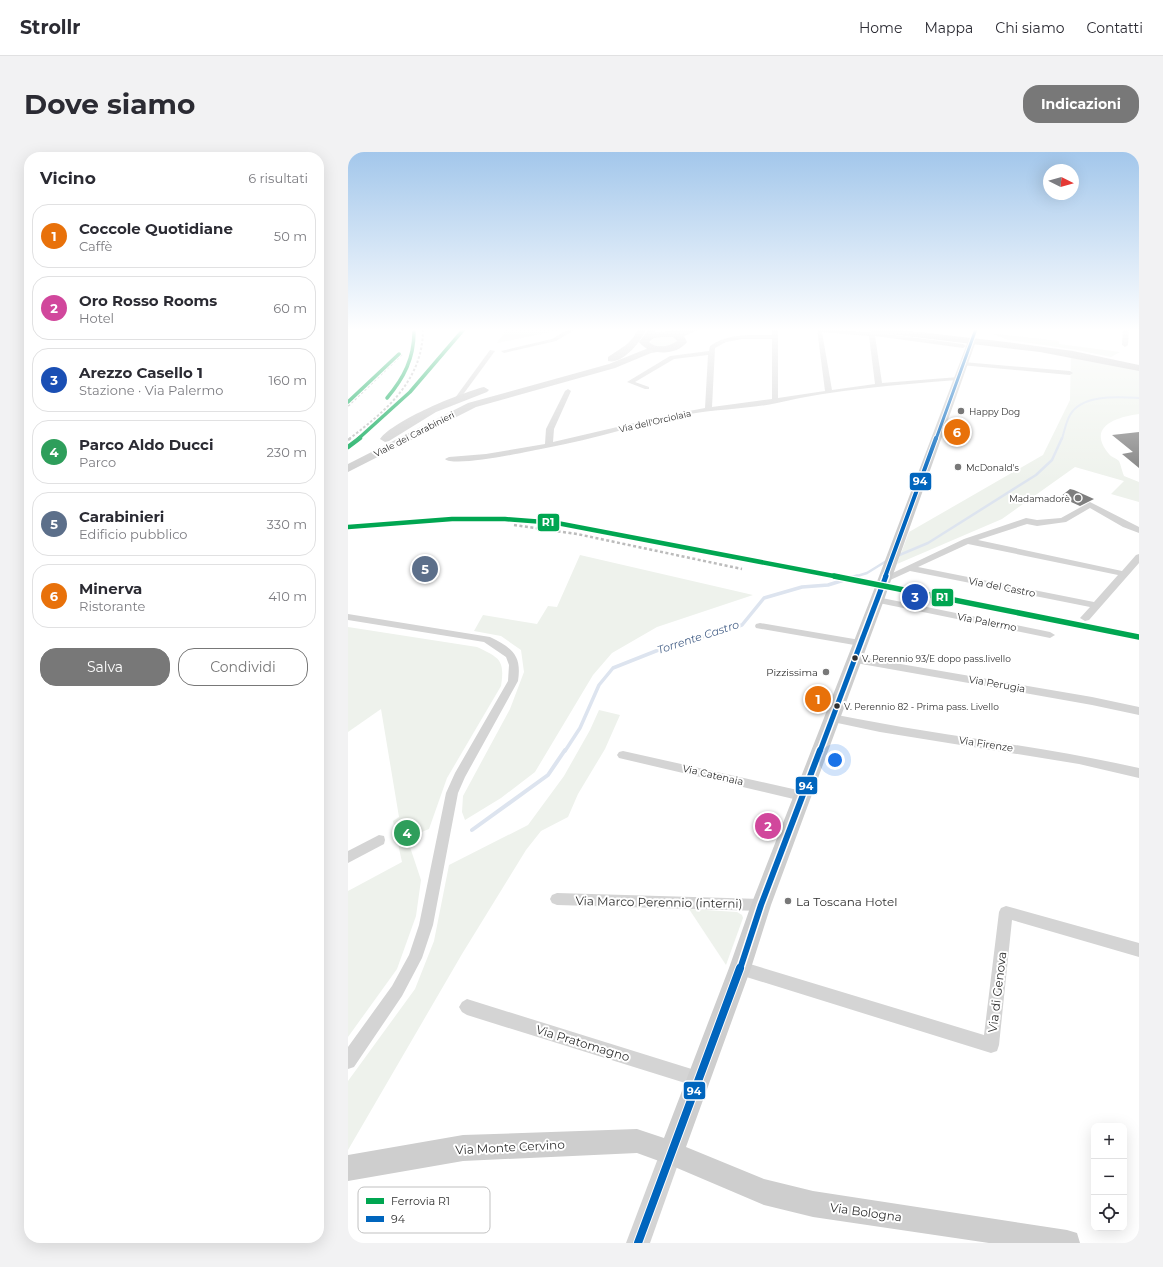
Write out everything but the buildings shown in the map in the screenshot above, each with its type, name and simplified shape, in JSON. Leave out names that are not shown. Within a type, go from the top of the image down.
[{"type":"main road","name":"Viale dei Carabinieri","points":[[349,468],[450,415],[508,388],[541,380]]},
{"type":"main road","name":"Viale dei Carabinieri","points":[[508,388],[546,380]]},
{"type":"main road","points":[[671,1153],[740,968],[761,905],[885,579],[956,380]]},
{"type":"main road","name":"Viale dei Carabinieri","points":[[349,468],[411,420],[455,400],[488,389]]},
{"type":"main road","points":[[450,415],[437,416],[434,413],[455,400]]},
{"type":"main road","name":"Via Monte Cervino","points":[[348,1168],[464,1148],[637,1141],[671,1153]]},
{"type":"main road","name":"Via Bologna","points":[[671,1153],[764,1192],[813,1204],[1067,1243]]},
{"type":"street","points":[[455,400],[470,380]]},
{"type":"street","points":[[634,380],[630,382],[646,388]]},
{"type":"street","points":[[708,409],[710,380]]},
{"type":"street","points":[[775,380],[775,401]]},
{"type":"street","points":[[827,380],[829,392]]},
{"type":"street","points":[[878,380],[879,386]]},
{"type":"street","name":"Via dell'Orciolaia","points":[[449,459],[490,456],[549,445],[708,409],[775,401],[829,392],[938,380]]},
{"type":"street","points":[[465,387],[471,390],[488,389]]},
{"type":"street","points":[[549,445],[550,429],[568,391]]},
{"type":"street","points":[[885,579],[967,541],[1026,521],[1037,524],[1063,520],[1090,506],[1113,517],[1125,526],[1139,530]]},
{"type":"street","points":[[967,541],[1124,574]]},
{"type":"street","points":[[1086,618],[1139,557]]},
{"type":"street","name":"Via del Castro","points":[[908,568],[1096,605]]},
{"type":"street","name":"Via Palermo","points":[[877,600],[1050,635]]},
{"type":"street","points":[[348,617],[486,639],[500,646],[512,656],[515,669],[513,681],[459,776],[452,793],[426,925],[415,958],[397,991],[348,1060]]},
{"type":"street","name":"Via Perugia","points":[[760,626],[857,651],[1139,711]]},
{"type":"street","name":"Via Firenze","points":[[832,718],[880,728],[1079,759],[1139,773]]},
{"type":"street","name":"Via Catenaia","points":[[623,754],[802,796]]},
{"type":"street","points":[[348,857],[379,840]]},
{"type":"street","name":"Via Marco Perennio (interni)","points":[[557,899],[761,905]]},
{"type":"street","name":"Via di Genova","points":[[740,968],[991,1045],[1006,912],[1139,950]]},
{"type":"street","name":"Via Pratomagno","points":[[467,1007],[698,1080]]},
{"type":"street","points":[[638,1243],[671,1153]]},
{"type":"shaded area","points":[[1070,380],[1139,380],[1139,414],[1130,415],[1113,421],[1102,430],[1101,437],[1103,445],[1109,454],[1119,461],[1124,476],[1139,482],[1139,502],[1111,494],[1124,481],[1075,467],[1002,519],[897,564],[909,532],[1043,455],[1070,400]]},
{"type":"shaded area","points":[[580,555],[753,595],[657,627],[612,653],[593,675],[535,772],[501,798],[465,820],[462,812],[463,796],[510,709],[524,672],[521,650],[501,636],[474,631],[483,615],[537,624],[548,606],[557,607]]},
{"type":"shaded area","points":[[348,627],[477,647],[496,657],[501,665],[502,677],[501,686],[447,778],[429,829],[407,838],[421,880],[416,916],[397,969],[348,1037],[348,891],[402,862],[393,821],[399,817],[381,709],[348,732]]},
{"type":"shaded area","points":[[599,710],[620,715],[605,749],[578,794],[568,817],[541,831],[526,850],[462,954],[348,1150],[348,1081],[415,989],[434,941],[449,865],[528,825],[564,776],[590,730]]},
{"type":"shaded area","points":[[689,909],[737,912],[742,915],[743,918],[726,965]]},
{"type":"waterway","name":"Torrente Castro","points":[[1062,439],[1070,415],[1083,403],[1111,397],[1139,398]]},
{"type":"waterway","name":"Torrente Castro","points":[[897,556],[928,543],[1036,475],[1052,460],[1062,438]]},
{"type":"waterway","name":"Torrente Castro","points":[[854,577],[867,573],[888,560]]},
{"type":"waterway","name":"Torrente Castro","points":[[565,751],[580,728],[599,685],[613,668],[661,649],[742,625],[764,598],[802,587],[828,585],[857,576]]},
{"type":"waterway","name":"Torrente Castro","points":[[472,830],[548,775],[565,750]]},
{"type":"railway","points":[[348,406],[375,380]]},
{"type":"railway","points":[[393,391],[400,380]]},
{"type":"railway","points":[[349,439],[377,417],[409,380]]},
{"type":"railway","points":[[348,527],[452,519],[505,519],[557,523],[839,577]]},
{"type":"railway","points":[[514,525],[577,534],[742,569]]},
{"type":"railway","points":[[834,576],[839,577]]},
{"type":"railway","points":[[839,577],[1139,637]]},
{"type":"rail line","name":"R1","points":[[348,402],[371,380]]},
{"type":"rail line","name":"R1","points":[[387,398],[401,380]]},
{"type":"rail line","name":"R1","points":[[348,447],[381,421],[421,380]]},
{"type":"rail line","name":"R1","points":[[348,527],[400,521],[479,518],[557,523],[870,583],[1139,637]]},
{"type":"transit line","name":"94","points":[[638,1243],[740,968],[761,905],[877,600],[957,380]]},
{"type":"place","name":"Happy Dog","points":[[961,411]]},
{"type":"place","name":"Minerva","points":[[957,432]]},
{"type":"place","name":"McDonald's","points":[[958,467]]},
{"type":"place","name":"Madamadorè","points":[[1078,498]]},
{"type":"place","name":"Carabinieri","points":[[425,569]]},
{"type":"place","name":"Arezzo Casello 1","points":[[915,597]]},
{"type":"place","name":"V. Perennio 93/E dopo pass.livello","points":[[855,658]]},
{"type":"place","name":"Pizzissima","points":[[826,672]]},
{"type":"place","name":"Coccole Quotidiane","points":[[818,699]]},
{"type":"place","name":"V. Perennio 82 - Prima pass. Livello","points":[[837,706]]},
{"type":"place","name":"Oro Rosso Rooms","points":[[768,826]]},
{"type":"place","name":"Parco Aldo Ducci","points":[[407,833]]},
{"type":"place","name":"La Toscana Hotel","points":[[788,901]]}]
